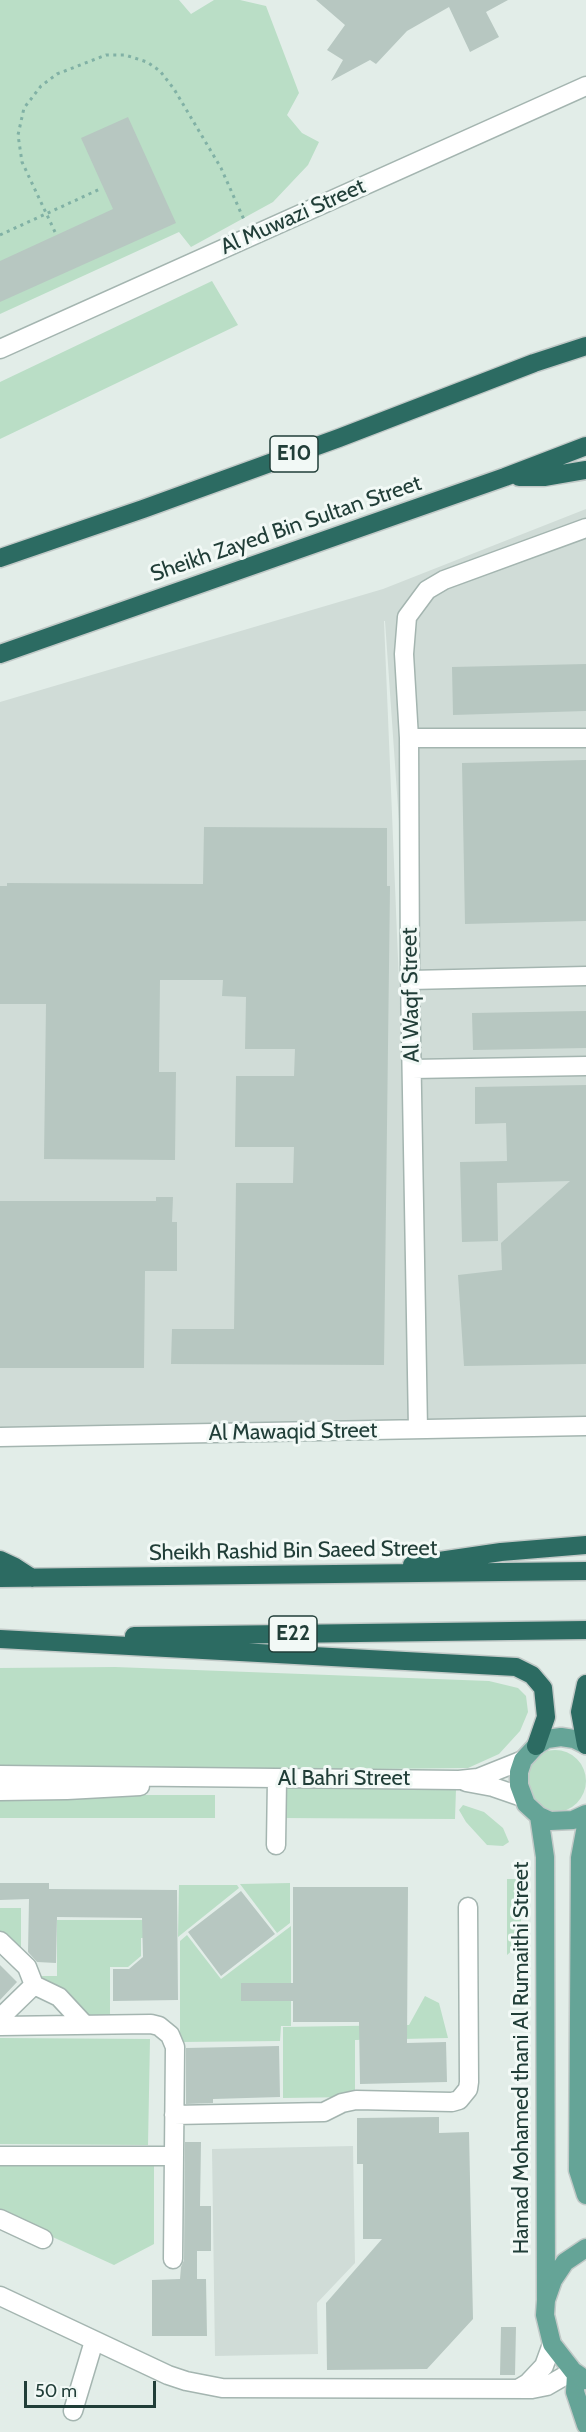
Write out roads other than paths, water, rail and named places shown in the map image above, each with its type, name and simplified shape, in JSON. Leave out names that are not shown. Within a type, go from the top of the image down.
[{"type":"highway","points":[[534,363],[586,338]]},
{"type":"highway","name":"E10","points":[[0,558],[339,438],[534,363],[586,346]]},
{"type":"highway","name":"Sheikh Zayed Bin Sultan Street","points":[[0,654],[505,477],[586,446]]},
{"type":"highway","points":[[505,477],[544,477],[586,470]]},
{"type":"highway","points":[[361,1574],[456,1557],[586,1545]]},
{"type":"highway","points":[[0,1560],[32,1578]]},
{"type":"highway","name":"Sheikh Rashid Bin Saeed Street","points":[[0,1578],[586,1571]]},
{"type":"highway","name":"E22","points":[[0,1638],[586,1630]]},
{"type":"highway","points":[[0,1638],[516,1667],[532,1675],[543,1688],[546,1718],[536,1746]]},
{"type":"highway","points":[[586,1684],[580,1712],[586,1745]]},
{"type":"main road","points":[[586,1745],[574,1739],[561,1737],[547,1739],[536,1746],[523,1760],[519,1772],[522,1797],[532,1811],[539,1816],[550,1821],[562,1822],[586,1814]]},
{"type":"main road","name":"Hamad Mohamed thani Al Rumaithi Street","points":[[539,1816],[545,1857],[545,2315],[552,2344]]},
{"type":"main road","points":[[586,1826],[580,1858],[582,2027],[579,2170],[586,2195]]},
{"type":"main road","points":[[546,2300],[553,2280],[565,2262],[586,2248]]},
{"type":"main road","points":[[552,2344],[578,2375],[575,2392],[586,2425]]},
{"type":"street","name":"Al Muwazi Street","points":[[0,349],[586,86]]},
{"type":"street","name":"Al Waqf Street","points":[[418,1429],[410,980],[409,738],[404,654],[416,624],[435,599],[444,580],[586,528]]},
{"type":"street","points":[[409,738],[586,738]]},
{"type":"street","points":[[410,980],[586,976]]},
{"type":"street","points":[[412,1069],[586,1066]]},
{"type":"street","name":"Al Mawaqid Street","points":[[0,1437],[586,1426]]},
{"type":"street","name":"Al Bahri Street","points":[[0,1775],[459,1780],[478,1778],[523,1760]]},
{"type":"street","name":"Al Bahri Street","points":[[0,1791],[117,1788],[228,1778]]},
{"type":"street","points":[[276,1845],[277,1779]]},
{"type":"street","name":"Al Bahri Street","points":[[459,1780],[492,1787],[522,1797]]},
{"type":"street","points":[[174,2115],[324,2112],[342,2103],[356,2100],[452,2102],[459,2100],[465,2095],[469,2082],[468,1907]]},
{"type":"street","points":[[0,1941],[27,1966],[34,1985],[59,1997],[86,2025]]},
{"type":"street","points":[[0,2018],[34,1985]]},
{"type":"street","points":[[0,2026],[151,2024],[159,2026],[170,2035],[175,2047],[173,2259]]},
{"type":"street","points":[[0,2156],[174,2156]]},
{"type":"street","points":[[0,2219],[43,2240]]},
{"type":"street","points":[[0,2296],[168,2375],[222,2388],[518,2389],[547,2386],[578,2375]]},
{"type":"street","points":[[73,2411],[94,2341]]},
{"type":"street","points":[[518,2389],[528,2383],[544,2366],[552,2344]]}]
